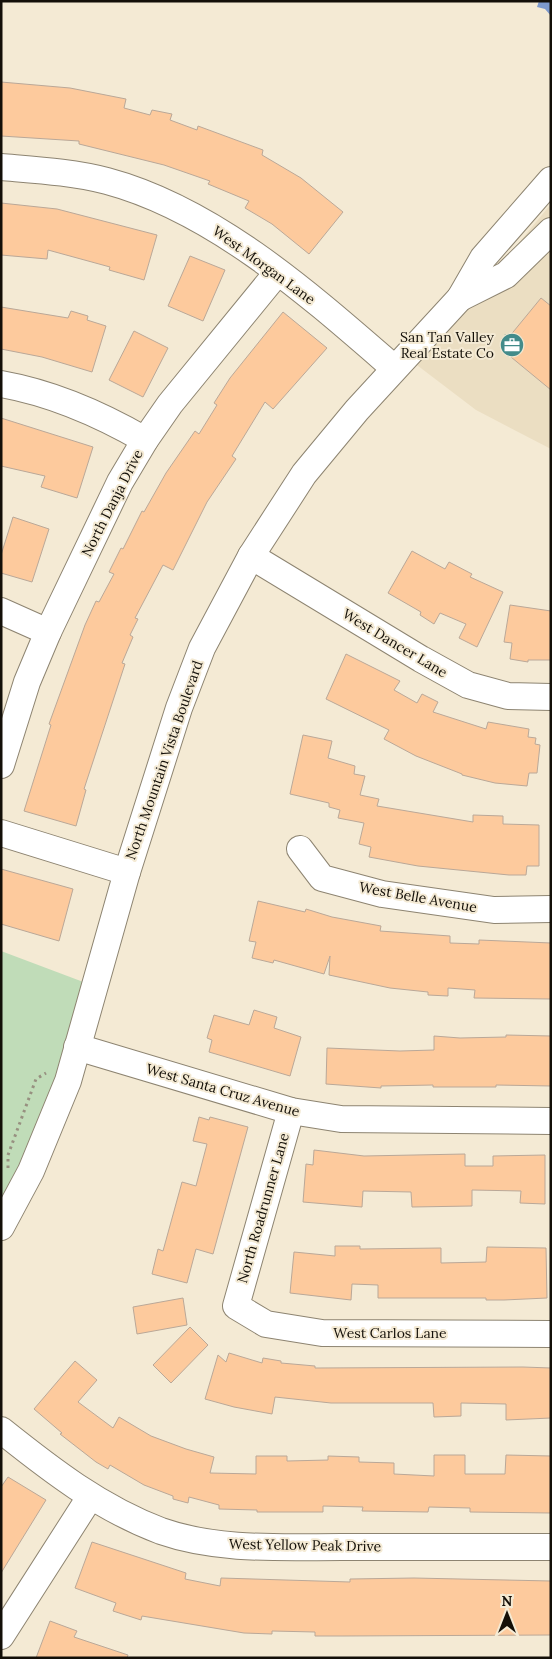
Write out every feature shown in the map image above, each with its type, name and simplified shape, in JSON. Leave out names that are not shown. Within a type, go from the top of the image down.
[{"type":"street","name":"West Morgan Lane","points":[[1,166],[49,171],[107,181],[175,206],[229,235],[394,368]]},
{"type":"street","name":"North Mountain Vista Boulevard","points":[[1,1227],[31,1171],[68,1081],[127,872],[179,708],[202,648],[251,556],[304,474],[394,368],[460,298],[483,258],[551,180]]},
{"type":"street","name":"North Mountain Vista Boulevard","points":[[460,298],[506,275],[551,231]]},
{"type":"street","name":"North Danja Drive","points":[[1,765],[27,682],[48,632],[120,482],[145,440],[170,404],[277,273]]},
{"type":"street","points":[[1,384],[31,390],[112,421],[145,440]]},
{"type":"street","name":"West Dancer Lane","points":[[251,556],[468,685],[508,696],[551,697]]},
{"type":"street","points":[[1,611],[48,632]]},
{"type":"street","points":[[1,833],[127,872]]},
{"type":"street","name":"West Belle Avenue","points":[[300,849],[322,878],[382,894],[494,910],[551,909]]},
{"type":"street","name":"West Santa Cruz Avenue","points":[[77,1047],[291,1111],[350,1120],[551,1121]]},
{"type":"street","name":"North Roadrunner Lane","points":[[236,1306],[291,1111]]},
{"type":"street","name":"West Carlos Lane","points":[[236,1306],[266,1324],[322,1333],[551,1334]]},
{"type":"street","name":"West Yellow Peak Drive","points":[[1,1430],[90,1498],[162,1531],[206,1541],[255,1547],[551,1547]]},
{"type":"street","points":[[1,1636],[90,1498]]},
{"type":"path","points":[[8,1170],[8,1155],[36,1079],[45,1075],[48,1067]]},
{"type":"shaded area","points":[[551,204],[551,449],[476,410],[405,356],[460,298],[517,245]]},
{"type":"green space","points":[[1,951],[94,986],[1,1227]]},
{"type":"water","points":[[539,1],[551,1],[551,16],[545,9],[537,7]]},
{"type":"building","points":[[1,82],[70,88],[126,99],[124,108],[150,115],[152,110],[172,114],[170,120],[197,130],[198,126],[263,150],[262,155],[301,178],[343,212],[309,254],[272,224],[245,208],[249,201],[208,184],[210,181],[164,165],[79,144],[79,141],[1,136]]},
{"type":"building","points":[[1,203],[57,209],[157,235],[144,280],[109,270],[110,267],[48,250],[47,259],[1,255]]},
{"type":"building","points":[[190,256],[225,270],[203,321],[168,306]]},
{"type":"building","points":[[541,298],[551,306],[551,390],[500,348]]},
{"type":"building","points":[[1,307],[68,318],[71,311],[88,316],[87,320],[106,326],[92,372],[42,357],[1,349]]},
{"type":"building","points":[[283,312],[327,348],[273,409],[265,402],[232,456],[236,459],[207,502],[173,570],[163,565],[135,618],[138,619],[130,635],[133,637],[122,663],[125,664],[84,789],[86,790],[76,826],[24,811],[51,725],[49,724],[85,625],[96,601],[99,602],[114,574],[109,572],[121,548],[123,549],[142,511],[144,512],[166,473],[195,431],[199,434],[217,405],[214,403],[230,378]]},
{"type":"building","points":[[134,331],[168,348],[143,397],[109,380]]},
{"type":"building","points":[[1,418],[93,447],[77,498],[41,487],[45,476],[1,466]]},
{"type":"building","points":[[13,517],[49,529],[32,582],[1,573],[1,555]]},
{"type":"building","points":[[412,551],[445,569],[449,562],[472,574],[470,577],[503,592],[477,647],[459,638],[466,624],[440,613],[434,624],[420,615],[421,612],[388,593]]},
{"type":"building","points":[[510,605],[551,611],[551,660],[528,660],[528,662],[510,659],[512,643],[504,642]]},
{"type":"building","points":[[346,654],[400,681],[394,690],[417,703],[422,694],[438,702],[433,712],[486,729],[488,722],[529,729],[528,737],[536,738],[535,744],[540,745],[537,773],[529,773],[527,786],[495,783],[462,775],[416,756],[384,739],[389,730],[326,699]]},
{"type":"building","points":[[303,735],[332,741],[328,758],[355,766],[354,774],[365,776],[360,795],[379,799],[377,806],[473,822],[473,815],[503,816],[503,824],[539,825],[539,866],[527,866],[526,875],[509,875],[418,866],[369,857],[371,847],[359,844],[364,823],[338,818],[340,810],[329,807],[329,803],[290,794]]},
{"type":"building","points":[[1,869],[73,889],[59,941],[1,924]]},
{"type":"building","points":[[258,901],[305,912],[306,909],[332,917],[381,926],[380,931],[450,936],[450,943],[479,944],[479,940],[551,943],[551,999],[474,998],[475,990],[448,988],[448,996],[428,995],[428,992],[390,988],[329,975],[330,956],[324,974],[274,960],[273,963],[252,958],[256,942],[249,941]]},
{"type":"building","points":[[254,1010],[277,1017],[274,1028],[301,1037],[290,1076],[209,1052],[212,1040],[207,1038],[214,1015],[249,1025]]},
{"type":"building","points":[[506,1035],[551,1036],[551,1086],[433,1087],[433,1085],[381,1086],[381,1088],[326,1084],[327,1048],[400,1051],[434,1050],[434,1036],[460,1038],[506,1037]]},
{"type":"building","points":[[199,1117],[209,1120],[210,1117],[248,1127],[213,1254],[196,1249],[187,1283],[152,1274],[158,1249],[163,1251],[182,1182],[196,1186],[207,1144],[193,1141]]},
{"type":"building","points":[[314,1150],[364,1156],[465,1154],[465,1166],[493,1166],[493,1156],[545,1155],[545,1204],[520,1203],[521,1191],[472,1190],[472,1206],[412,1207],[411,1192],[363,1191],[362,1207],[303,1202],[306,1164],[313,1165]]},
{"type":"building","points":[[335,1246],[360,1246],[360,1249],[441,1248],[441,1263],[486,1262],[487,1247],[546,1248],[547,1298],[486,1300],[486,1298],[378,1298],[378,1285],[352,1284],[351,1300],[290,1293],[294,1252],[335,1256]]},
{"type":"building","points":[[183,1298],[187,1325],[137,1334],[133,1307]]},
{"type":"building","points":[[190,1327],[208,1345],[171,1383],[153,1365]]},
{"type":"building","points":[[229,1353],[262,1363],[263,1358],[281,1361],[281,1363],[315,1366],[315,1368],[551,1368],[551,1418],[506,1420],[506,1404],[461,1403],[461,1416],[434,1417],[433,1403],[331,1403],[275,1397],[272,1414],[234,1407],[205,1399],[218,1355],[226,1362]]},
{"type":"building","points":[[75,1361],[97,1380],[78,1402],[113,1428],[119,1417],[151,1436],[214,1457],[210,1473],[256,1474],[256,1456],[287,1456],[287,1461],[328,1460],[328,1456],[359,1457],[359,1462],[394,1463],[394,1474],[434,1476],[434,1455],[465,1455],[465,1474],[505,1474],[506,1455],[551,1456],[551,1513],[470,1512],[470,1508],[429,1507],[428,1512],[362,1511],[363,1507],[323,1506],[323,1512],[257,1512],[257,1510],[219,1509],[219,1505],[189,1497],[188,1503],[173,1499],[173,1496],[144,1485],[110,1465],[108,1469],[96,1462],[60,1434],[62,1433],[34,1409]]},
{"type":"building","points":[[8,1477],[46,1500],[1,1573],[1,1487]]},
{"type":"building","points":[[92,1542],[186,1573],[185,1579],[220,1586],[221,1578],[350,1582],[350,1579],[414,1578],[551,1581],[551,1635],[315,1636],[315,1632],[272,1631],[272,1634],[244,1633],[142,1616],[141,1620],[113,1611],[116,1603],[75,1588]]},
{"type":"building","points":[[50,1621],[77,1631],[74,1637],[128,1655],[127,1658],[36,1658]]},
{"type":"place","name":"San Tan Valley Real Estate Co","points":[[512,345]]}]
